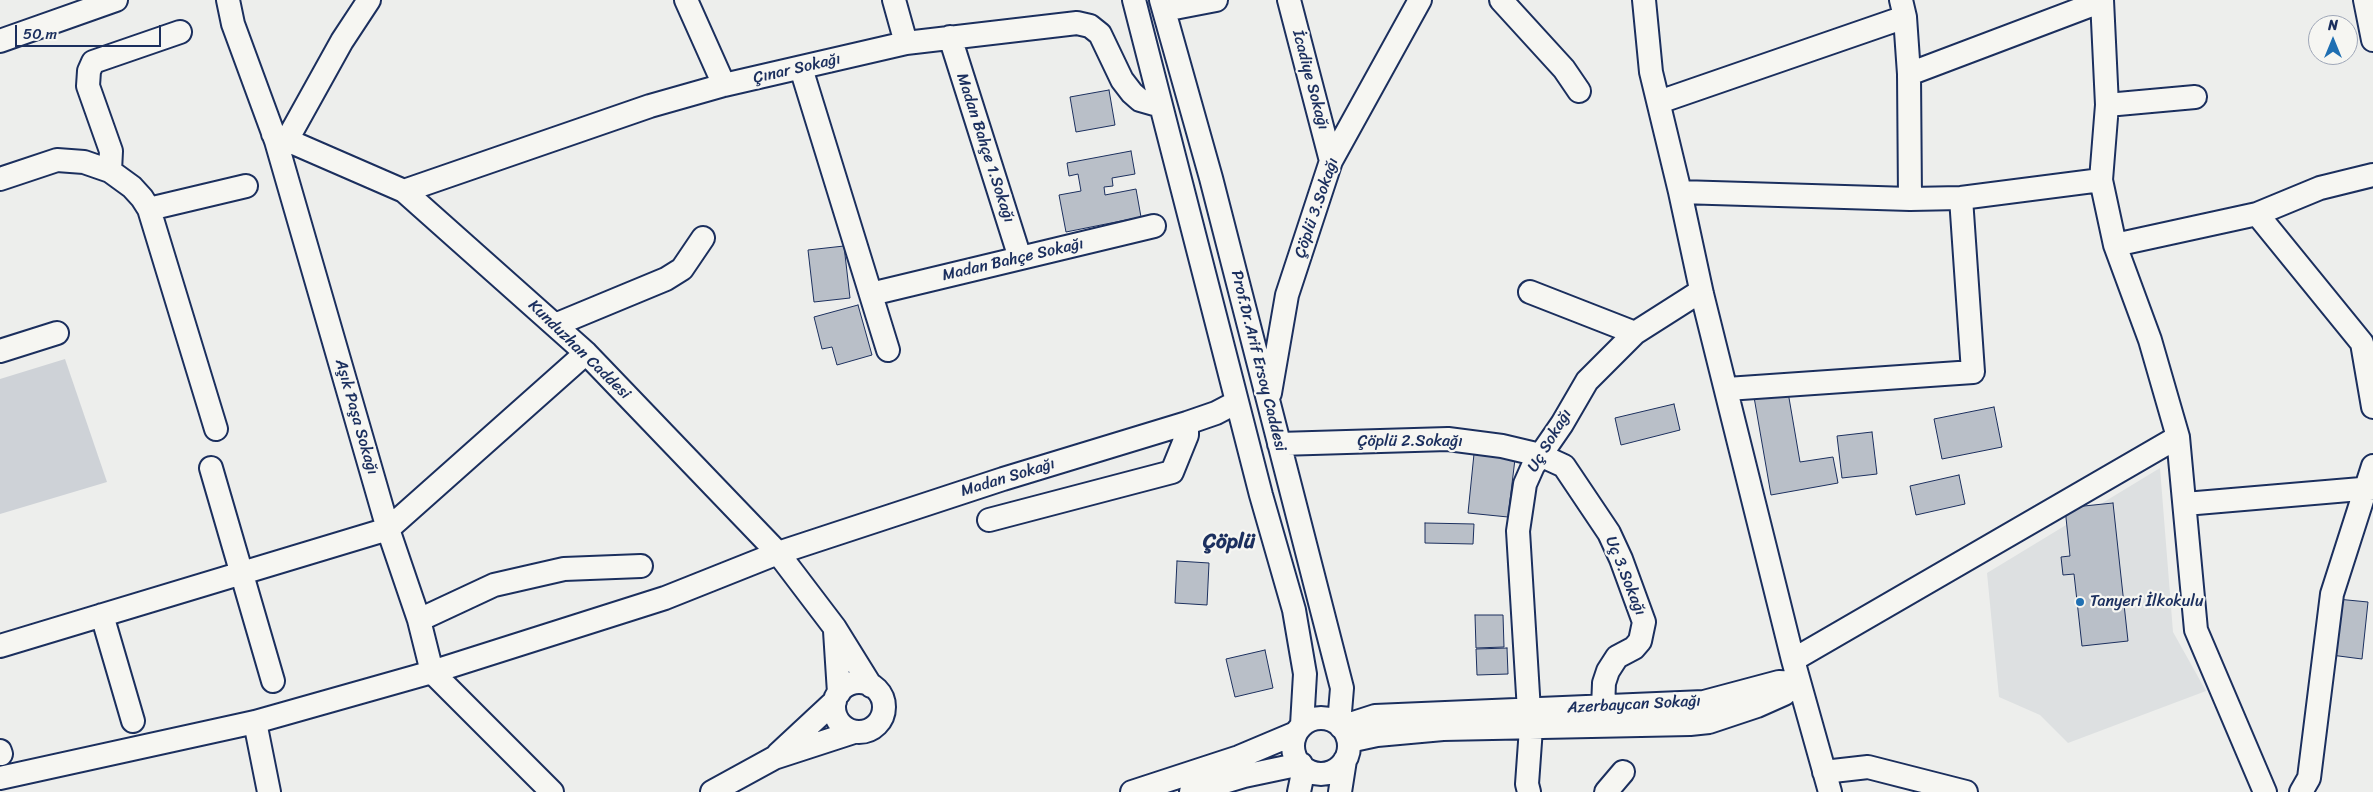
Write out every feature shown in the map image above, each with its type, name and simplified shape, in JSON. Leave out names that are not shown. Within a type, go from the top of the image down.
[{"type":"street","points":[[0,41],[116,0]]},
{"type":"street","name":"Aşık Paşa Sokağı","points":[[228,0],[233,24],[280,137],[388,529],[419,620],[432,672]]},
{"type":"street","points":[[280,137],[369,0]]},
{"type":"street","points":[[686,0],[724,85]]},
{"type":"street","points":[[894,0],[906,43]]},
{"type":"street","name":"Prof.Dr.Arif Ersoy Caddesi","points":[[1134,0],[1294,610],[1305,674],[1299,729]]},
{"type":"street","points":[[1163,5],[1216,0]]},
{"type":"street","name":"İcadiye Sokağı","points":[[1289,0],[1331,161]]},
{"type":"street","name":"Çöplü 3.Sokağı","points":[[1269,404],[1276,350],[1287,295],[1331,161],[1420,0]]},
{"type":"street","points":[[1501,0],[1564,69],[1579,91]]},
{"type":"street","points":[[1644,0],[1651,72],[1660,102],[1701,291],[1727,389],[1793,660],[1827,782],[1868,767],[1966,792]]},
{"type":"street","points":[[2365,0],[2373,40]]},
{"type":"street","points":[[1909,74],[2102,1],[2107,105],[2101,180],[2115,245],[2150,340],[2178,437],[2196,630],[2264,792]]},
{"type":"street","name":"Prof.Dr.Arif Ersoy Caddesi","points":[[1163,5],[1213,188],[1342,688],[1344,738],[1340,792]]},
{"type":"street","points":[[1660,102],[1903,9],[1909,74],[1910,199]]},
{"type":"street","name":"Çınar Sokağı","points":[[404,191],[650,106],[724,85],[906,43],[950,37],[1077,23],[1090,26],[1100,34],[1122,80],[1132,93],[1140,100],[1161,106]]},
{"type":"street","points":[[110,171],[111,151],[88,86],[89,72],[93,62],[180,32]]},
{"type":"street","name":"Madan Bahçe 1.Sokağı","points":[[950,37],[1020,258]]},
{"type":"street","points":[[801,68],[888,350]]},
{"type":"street","points":[[2107,105],[2195,97]]},
{"type":"street","name":"Kunduzhan Caddesi","points":[[280,137],[404,191],[586,353],[778,553],[835,628],[871,686]]},
{"type":"street","points":[[0,180],[57,160],[84,162],[110,171],[132,187],[149,209],[216,429]]},
{"type":"street","points":[[2115,245],[2258,214],[2320,188],[2373,175]]},
{"type":"street","points":[[1680,192],[1910,199],[1962,198],[2101,180]]},
{"type":"street","points":[[149,209],[246,186]]},
{"type":"street","points":[[1727,389],[1973,372],[1962,198]]},
{"type":"street","points":[[2258,214],[2362,343],[2373,407]]},
{"type":"street","name":"Madan Bahçe Sokağı","points":[[871,294],[1154,226]]},
{"type":"street","points":[[555,325],[666,279],[682,269],[703,238]]},
{"type":"street","name":"Uç Sokağı","points":[[1529,792],[1526,784],[1530,719],[1518,531],[1525,484],[1540,455],[1562,424],[1587,381],[1634,333],[1701,291]]},
{"type":"street","points":[[1530,292],[1634,333]]},
{"type":"street","points":[[0,352],[57,333]]},
{"type":"street","points":[[0,646],[388,529],[586,353]]},
{"type":"street","name":"Madan Sokağı","points":[[0,778],[255,722],[432,672],[665,598],[778,553],[994,482],[1187,423],[1216,413],[1238,402]]},
{"type":"street","points":[[989,520],[1172,472],[1187,435],[1187,423]]},
{"type":"street","points":[[1793,660],[2178,437]]},
{"type":"street","name":"Çöplü 2.Sokağı","points":[[1279,444],[1448,439],[1502,446],[1540,455]]},
{"type":"street","name":"Uç 3.Sokağı","points":[[1540,455],[1564,466],[1609,533],[1643,617],[1644,633],[1640,641],[1634,648],[1617,657],[1608,671],[1604,684],[1603,708]]},
{"type":"street","points":[[2301,792],[2309,778],[2332,594],[2369,488],[2373,466]]},
{"type":"street","points":[[211,468],[273,681]]},
{"type":"street","points":[[2185,504],[2369,488]]},
{"type":"street","points":[[419,620],[494,585],[564,569],[641,566]]},
{"type":"street","points":[[102,615],[133,721]]},
{"type":"street","points":[[835,628],[836,717],[847,729],[854,732]]},
{"type":"street","points":[[432,672],[552,792]]},
{"type":"street","points":[[712,792],[774,758],[854,732],[870,730],[882,718],[884,702],[881,694],[871,686],[859,682],[851,684],[774,758]]},
{"type":"street","name":"Azerbaycan Sokağı","points":[[1344,738],[1530,719],[1603,708],[1704,702],[1779,682],[1797,683],[1784,694],[1757,706],[1709,722],[1690,724],[1530,719]]},
{"type":"street","points":[[1132,792],[1239,757],[1299,729],[1313,719],[1322,718],[1344,738],[1331,772],[1321,774],[1302,766],[1244,776],[1192,792]]},
{"type":"street","points":[[255,722],[269,792]]},
{"type":"street","points":[[1299,729],[1293,745],[1294,753],[1302,766],[1299,792]]},
{"type":"street","points":[[1606,792],[1623,772]]},
{"type":"shaded area","points":[[65,359],[107,482],[0,514],[0,379]]},
{"type":"shaded area","name":"Tanyeri İlkokulu","points":[[2160,468],[2173,632],[2206,691],[2068,743],[2040,715],[1999,697],[1987,573]]},
{"type":"building","points":[[1109,90],[1115,125],[1076,132],[1070,97]]},
{"type":"building","points":[[1131,151],[1135,174],[1112,178],[1113,186],[1104,187],[1105,195],[1136,189],[1141,217],[1066,232],[1059,195],[1081,191],[1078,174],[1069,176],[1067,163]]},
{"type":"building","points":[[844,246],[850,298],[814,302],[808,250]]},
{"type":"building","points":[[858,305],[872,355],[837,365],[832,347],[822,349],[814,317]]},
{"type":"building","points":[[1788,392],[1800,462],[1833,457],[1838,483],[1771,495],[1754,397]]},
{"type":"building","points":[[1674,404],[1680,430],[1621,445],[1615,418]]},
{"type":"building","points":[[1994,407],[2002,447],[1942,459],[1934,419]]},
{"type":"building","points":[[1872,432],[1877,474],[1842,478],[1837,436]]},
{"type":"building","points":[[1474,454],[1515,459],[1508,517],[1468,513]]},
{"type":"building","points":[[1959,475],[1965,504],[1916,515],[1910,486]]},
{"type":"building","points":[[2113,503],[2128,641],[2082,646],[2074,574],[2063,575],[2061,557],[2070,556],[2065,508]]},
{"type":"building","points":[[1425,523],[1474,524],[1473,544],[1425,543]]},
{"type":"building","points":[[1177,561],[1209,563],[1207,605],[1175,603]]},
{"type":"building","points":[[2337,599],[2368,602],[2362,659],[2331,655]]},
{"type":"building","points":[[1475,615],[1503,615],[1504,647],[1476,648]]},
{"type":"building","points":[[1507,648],[1508,674],[1477,675],[1476,649]]},
{"type":"building","points":[[1265,650],[1273,688],[1235,697],[1226,659]]},
{"type":"place","name":"Tanyeri İlkokulu","points":[[2080,602]]},
{"type":"district","name":"Çöplü","points":[[1229,543]]}]
